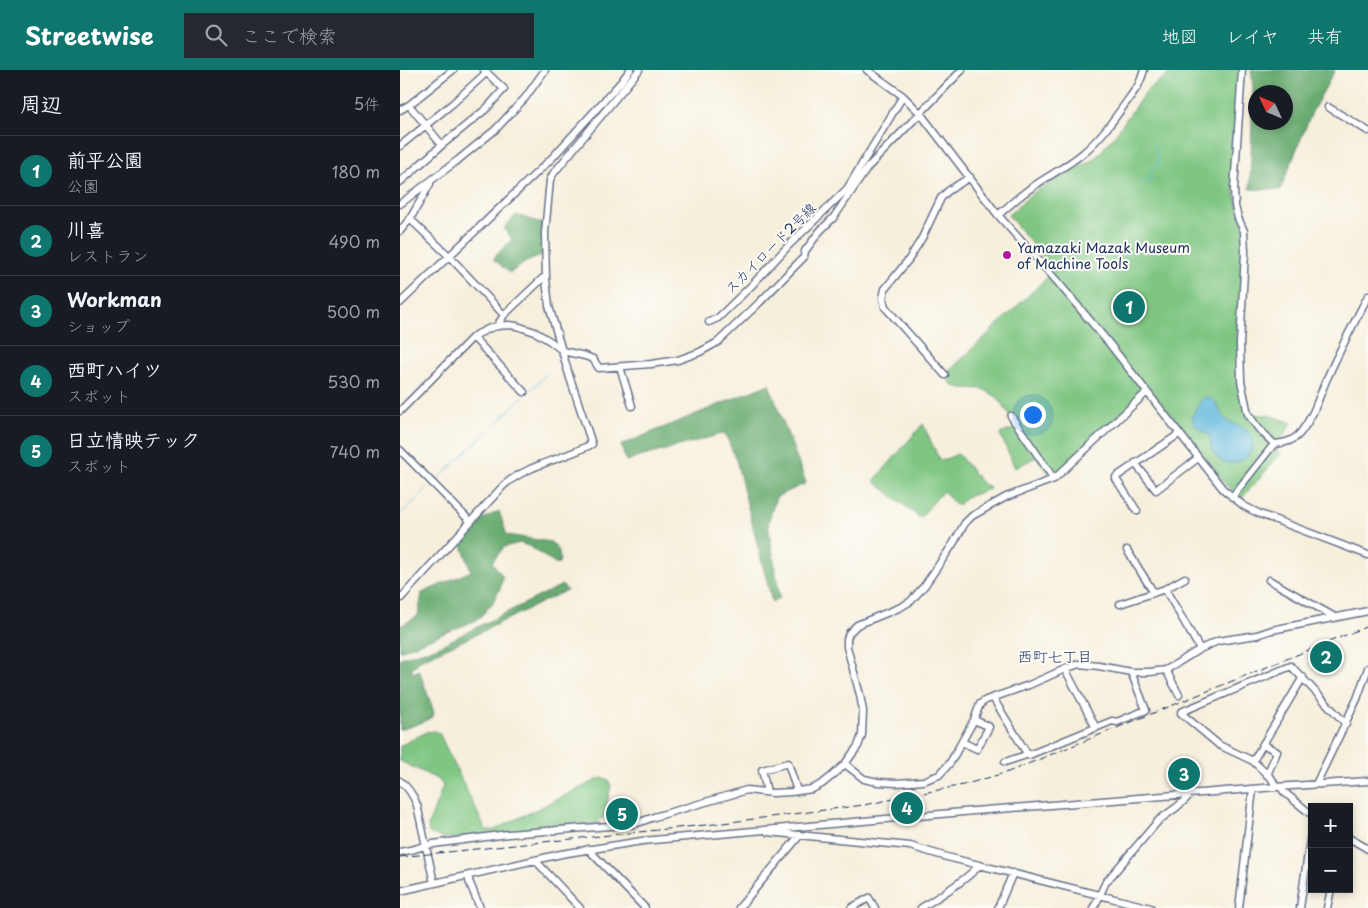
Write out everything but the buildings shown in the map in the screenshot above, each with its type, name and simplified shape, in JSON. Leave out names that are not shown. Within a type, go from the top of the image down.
[{"type":"street","points":[[400,110],[453,70]]},
{"type":"street","points":[[400,204],[495,130],[524,98],[545,70]]},
{"type":"street","points":[[400,303],[552,158],[630,70]]},
{"type":"street","points":[[400,599],[504,485],[515,476],[592,444],[549,306],[546,279],[545,233],[550,180],[639,70]]},
{"type":"street","points":[[867,70],[903,96],[920,113],[998,215],[1075,302],[1223,489],[1244,506],[1260,514],[1368,555]]},
{"type":"street","points":[[400,411],[473,337],[497,326],[518,326],[535,332],[563,351],[593,359],[599,368],[678,360],[700,352],[718,342],[804,258],[805,251],[820,231],[834,218],[870,166],[962,70]]},
{"type":"street","points":[[998,215],[1029,189],[1065,166],[1094,143],[1138,86],[1144,70]]},
{"type":"street","points":[[1242,70],[1234,189],[1235,206],[1244,231],[1245,253],[1240,344],[1241,381],[1248,414],[1258,428],[1274,444],[1282,444],[1292,440],[1300,433],[1314,412],[1329,375],[1368,296]]},
{"type":"street","points":[[400,146],[452,104],[485,71],[504,89],[486,109],[400,182]]},
{"type":"street","name":"スカイロード2号線","points":[[709,322],[718,318],[745,292],[791,243],[847,189],[903,96]]},
{"type":"street","points":[[409,104],[442,145]]},
{"type":"street","points":[[1328,107],[1368,131]]},
{"type":"street","points":[[945,375],[885,307],[884,289],[909,259],[942,198],[948,191],[970,177]]},
{"type":"street","points":[[400,232],[410,219],[431,180]]},
{"type":"street","points":[[410,219],[449,256],[504,315]]},
{"type":"street","points":[[497,326],[504,315],[543,278],[546,279]]},
{"type":"street","points":[[473,337],[524,392]]},
{"type":"street","points":[[620,366],[632,406]]},
{"type":"street","points":[[400,852],[426,845],[508,834],[634,824],[747,790],[767,792],[797,791],[812,789],[822,784],[845,764],[858,746],[862,735],[863,722],[860,695],[847,647],[849,633],[857,626],[911,601],[925,585],[965,523],[972,516],[1006,497],[1054,479],[1147,392]]},
{"type":"street","points":[[1011,416],[1054,479]]},
{"type":"street","points":[[1137,511],[1116,477],[1179,434]]},
{"type":"street","points":[[1232,497],[1274,444]]},
{"type":"street","points":[[400,450],[471,522]]},
{"type":"street","points":[[1135,463],[1156,490],[1198,458]]},
{"type":"street","points":[[1127,550],[1154,593]]},
{"type":"street","points":[[1120,604],[1154,593],[1185,578]]},
{"type":"street","points":[[1269,580],[1335,618]]},
{"type":"street","points":[[1164,589],[1200,649]]},
{"type":"street","points":[[845,764],[864,779],[897,783],[923,781],[938,774],[947,767],[959,750],[980,704],[1065,669],[1079,664],[1131,672],[1166,670],[1200,649],[1218,641],[1257,635],[1272,630],[1368,611]]},
{"type":"street","points":[[1308,812],[1284,792],[1253,761],[1219,745],[1181,712],[1291,666],[1346,724]]},
{"type":"street","points":[[1316,784],[1346,724],[1368,668]]},
{"type":"street","points":[[1065,669],[1096,728]]},
{"type":"street","points":[[1166,670],[1179,696]]},
{"type":"street","points":[[1005,762],[1146,710],[1131,672]]},
{"type":"street","points":[[1253,761],[1303,677]]},
{"type":"street","points":[[993,698],[1029,754]]},
{"type":"street","points":[[962,742],[977,749],[981,742],[989,727],[974,720]]},
{"type":"street","points":[[1262,744],[1277,752],[1267,775]]},
{"type":"street","points":[[767,792],[762,770],[788,763],[797,791]]},
{"type":"street","points":[[400,781],[412,794],[417,805],[434,883]]},
{"type":"street","points":[[400,891],[588,849],[642,841],[1190,794],[1368,781]]},
{"type":"street","points":[[1239,908],[1253,789]]},
{"type":"street","points":[[1093,908],[1106,882],[1159,820],[1177,807],[1190,794]]},
{"type":"street","points":[[755,830],[910,846],[1151,908]]},
{"type":"street","points":[[739,908],[800,835]]},
{"type":"street","points":[[1353,840],[1368,849]]},
{"type":"street","points":[[1300,908],[1309,848]]},
{"type":"street","points":[[588,849],[645,908]]},
{"type":"street","points":[[535,860],[580,908]]},
{"type":"street","points":[[921,908],[960,881],[979,864]]},
{"type":"street","points":[[998,908],[1013,873]]},
{"type":"street","points":[[469,876],[469,881],[480,908]]},
{"type":"street","points":[[1327,908],[1330,893]]},
{"type":"street","points":[[851,908],[869,898],[875,908]]},
{"type":"green space","points":[[1174,70],[1241,70],[1234,189],[1244,231],[1241,381],[1249,414],[1269,415],[1292,423],[1282,438],[1274,444],[1280,455],[1242,498],[1226,485],[1185,431],[1148,388],[1054,479],[1036,457],[1015,468],[1000,434],[1018,427],[997,397],[983,389],[961,388],[952,385],[945,375],[1054,271],[1008,215],[1034,192],[1093,160],[1112,139],[1147,90]]},
{"type":"green space","points":[[1251,70],[1335,70],[1312,112],[1280,190],[1250,189],[1252,130],[1293,130],[1293,85],[1253,85]]},
{"type":"green space","points":[[516,215],[542,223],[544,255],[526,262],[510,273],[493,259],[512,239],[504,228]]},
{"type":"green space","points":[[769,384],[806,483],[776,497],[768,524],[780,598],[772,602],[736,460],[725,433],[626,461],[621,445]]},
{"type":"green space","points":[[923,424],[940,461],[958,454],[984,485],[989,486],[990,489],[966,497],[957,506],[943,491],[920,518],[874,481]]},
{"type":"green space","points":[[499,511],[507,535],[551,542],[559,551],[559,563],[555,564],[531,547],[520,543],[504,547],[492,562],[503,577],[500,589],[492,604],[477,620],[400,651],[400,626],[418,616],[422,593],[471,571],[461,542],[471,525]]},
{"type":"green space","points":[[562,585],[567,590],[422,659],[411,670],[413,673],[419,670],[434,712],[433,717],[400,730],[400,658],[435,648]]},
{"type":"green space","points":[[435,731],[439,733],[486,830],[494,830],[601,778],[607,779],[611,785],[604,818],[600,819],[597,824],[456,839],[443,838],[429,833],[428,826],[443,786],[439,780],[400,761],[400,746],[426,732]]},
{"type":"water","points":[[1205,397],[1217,404],[1224,418],[1246,430],[1253,441],[1251,450],[1246,457],[1238,462],[1229,463],[1220,460],[1213,451],[1210,436],[1194,423],[1193,416]]},
{"type":"waterway","points":[[1141,183],[1150,180],[1152,178],[1150,171],[1158,167],[1158,154],[1155,145]]},
{"type":"waterway","points":[[436,481],[547,374]]},
{"type":"waterway","points":[[400,515],[431,485]]},
{"type":"railway","points":[[400,857],[715,824],[864,805],[963,785],[1008,772],[1368,626]]},
{"type":"place","name":"Yamazaki Mazak Museum of Machine Tools","points":[[1007,255]]},
{"type":"place","name":"前平公園","points":[[1129,307]]},
{"type":"place","name":"川喜","points":[[1326,657]]},
{"type":"place","name":"Workman","points":[[1184,774]]},
{"type":"place","name":"西町ハイツ","points":[[907,808]]},
{"type":"place","name":"日立情映テック","points":[[622,814]]},
{"type":"district","name":"西町七丁目","points":[[1055,655]]}]
